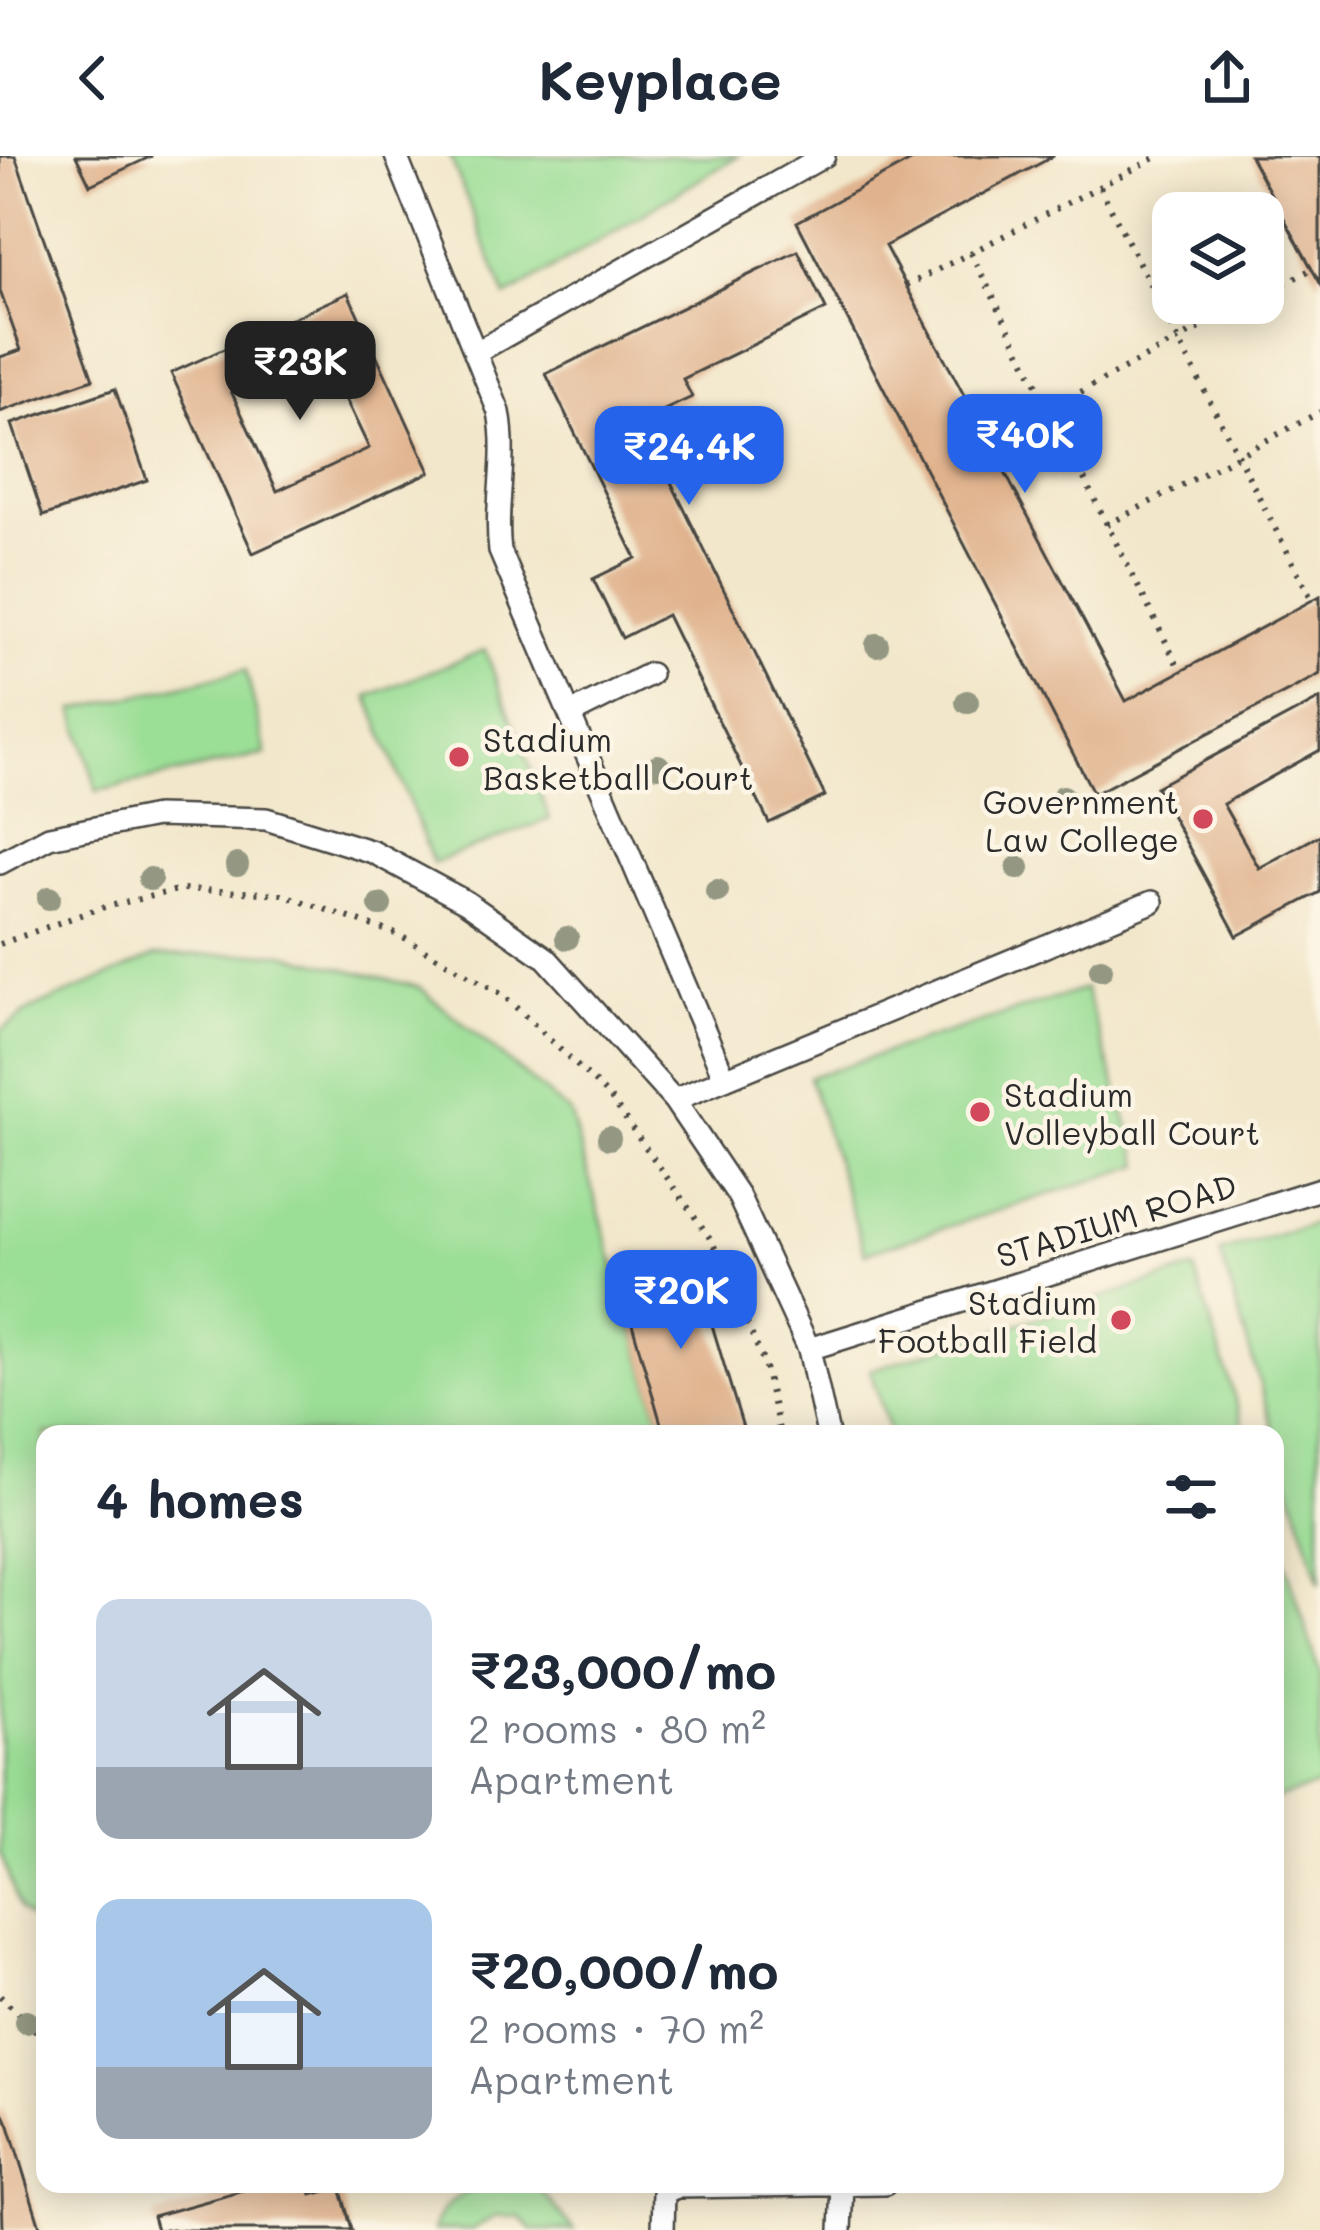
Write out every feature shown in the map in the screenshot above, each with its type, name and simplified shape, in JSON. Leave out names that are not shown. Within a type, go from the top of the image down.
[{"type":"lane","points":[[396,156],[499,412],[504,439],[497,526],[500,551],[725,1079]]},
{"type":"lane","points":[[475,353],[824,156]]},
{"type":"lane","points":[[569,714],[650,674]]},
{"type":"lane","points":[[0,863],[49,837],[156,816],[266,819],[374,852],[466,902],[546,958],[674,1100],[738,1195],[809,1349],[826,1425]]},
{"type":"lane","points":[[674,1100],[1152,902]]},
{"type":"lane","name":"STADIUM ROAD","points":[[809,1349],[1320,1190]]},
{"type":"lane","points":[[664,2193],[664,2230]]},
{"type":"lane","points":[[841,2230],[843,2193]]},
{"type":"path","points":[[906,286],[1159,156]]},
{"type":"path","points":[[1100,187],[1312,600]]},
{"type":"path","points":[[971,253],[1181,672]]},
{"type":"path","points":[[1284,283],[1312,268]]},
{"type":"path","points":[[1049,409],[1208,324]]},
{"type":"path","points":[[1107,526],[1320,412]]},
{"type":"path","points":[[0,944],[97,909],[182,889],[281,895],[399,935],[503,995],[610,1097],[712,1240],[764,1363],[778,1425]]},
{"type":"path","points":[[0,1996],[36,2032]]},
{"type":"green space","points":[[450,156],[738,156],[506,297]]},
{"type":"green space","name":"Stadium Basketball Court","points":[[485,650],[550,819],[433,863],[368,696]]},
{"type":"green space","points":[[246,670],[266,754],[97,791],[74,710]]},
{"type":"green space","points":[[279,953],[419,987],[570,1113],[661,1425],[36,1425],[36,1925],[20,1909],[0,1852],[0,1031],[30,1010],[155,956]]},
{"type":"green space","points":[[1085,989],[1141,1165],[865,1253],[809,1077]]},
{"type":"green space","points":[[1320,1222],[1320,1584],[1284,1464],[1284,1425],[1272,1425],[1220,1252]]},
{"type":"green space","name":"Stadium Football Field","points":[[1194,1269],[1243,1425],[887,1425],[870,1370]]},
{"type":"green space","points":[[1284,1558],[1320,1674],[1320,1785],[1284,1796]]},
{"type":"green space","points":[[466,2193],[543,2193],[574,2230],[532,2230],[520,2217],[497,2216],[470,2230],[434,2230],[446,2207]]},
{"type":"building","points":[[0,156],[15,156],[93,379],[0,412],[0,357],[21,350],[0,291]]},
{"type":"building","points":[[76,156],[152,156],[90,185]]},
{"type":"building","points":[[920,156],[1054,156],[885,246],[1126,701],[1320,596],[1320,674],[1094,794],[797,222]]},
{"type":"building","points":[[1250,156],[1320,156],[1320,283],[1284,218],[1284,192],[1270,192]]},
{"type":"building","points":[[798,251],[826,309],[683,379],[692,397],[641,421],[825,796],[769,823],[667,615],[622,638],[593,579],[636,558],[546,374]]},
{"type":"building","points":[[348,293],[430,472],[253,553],[171,373]],"holes":[[[322,349],[369,448],[277,491],[231,391]]]},
{"type":"building","points":[[115,389],[147,480],[43,516],[12,424]]},
{"type":"building","name":"Government Law College","points":[[1320,699],[1320,750],[1223,804],[1259,868],[1320,835],[1320,892],[1237,936],[1156,787]]},
{"type":"building","points":[[692,1259],[742,1425],[661,1425],[619,1279]]},
{"type":"building","points":[[0,2105],[9,2126],[41,2230],[3,2230]]},
{"type":"building","points":[[236,2193],[342,2193],[352,2230],[157,2230],[153,2216]]},
{"type":"place","name":"Stadium Basketball Court","points":[[459,757]]},
{"type":"place","name":"Government Law College","points":[[1203,819]]},
{"type":"place","name":"Stadium Volleyball Court","points":[[980,1112]]},
{"type":"place","name":"Stadium Football Field","points":[[1121,1320]]}]
